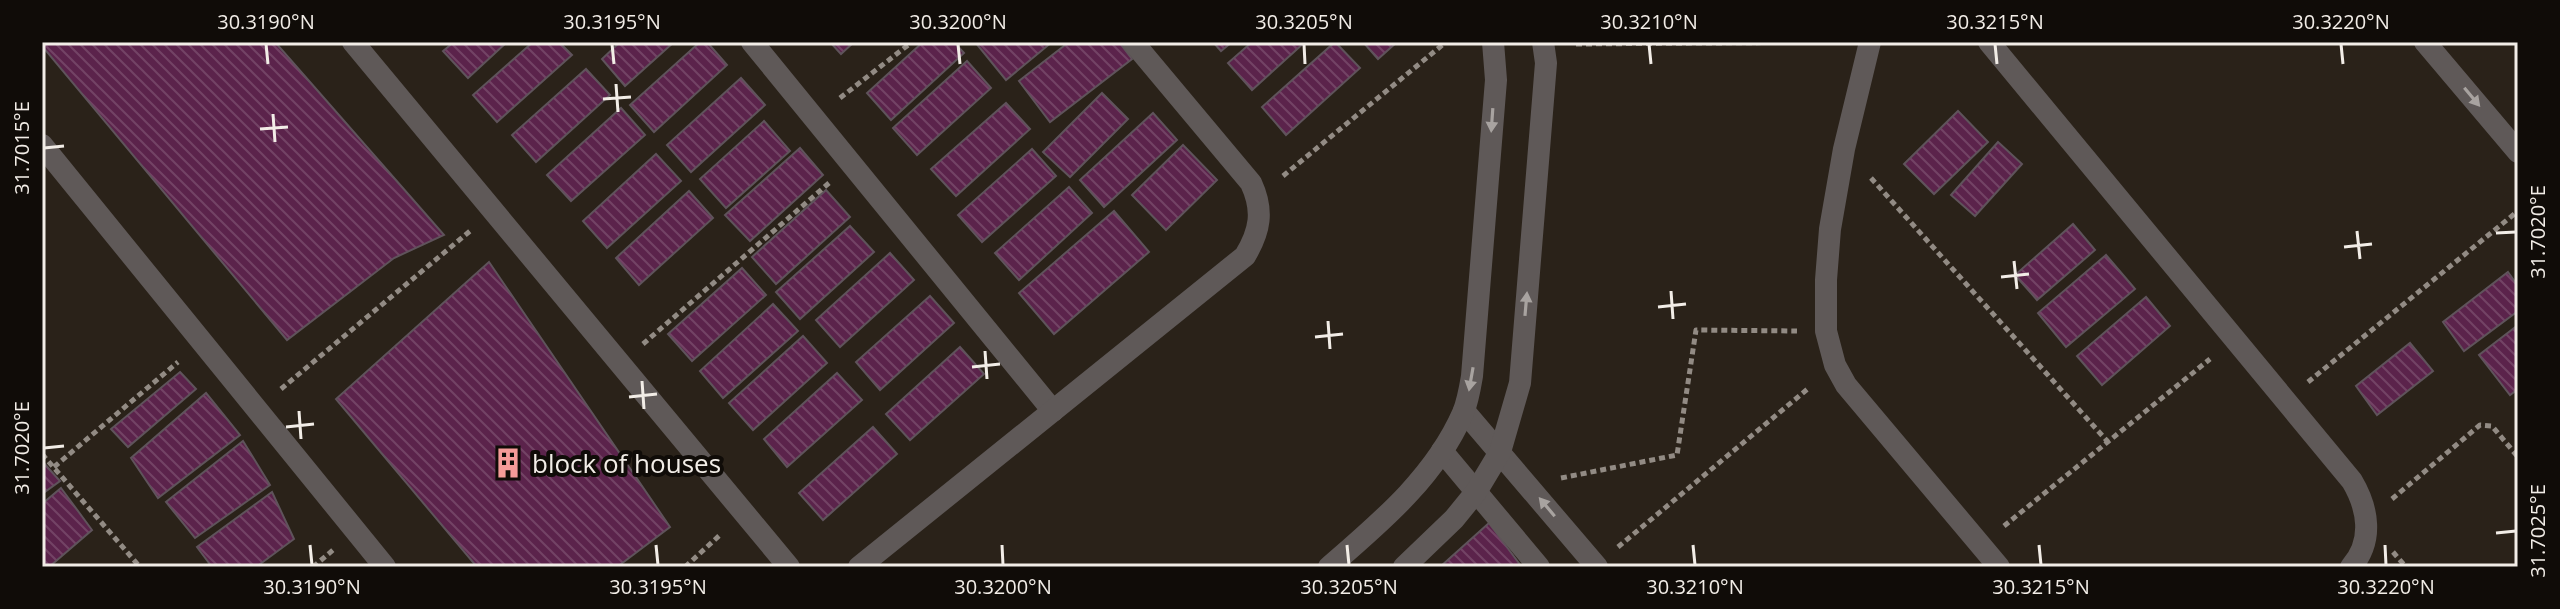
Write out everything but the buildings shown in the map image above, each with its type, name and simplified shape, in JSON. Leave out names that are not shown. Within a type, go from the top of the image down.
[{"type":"street","points":[[353,42],[789,567]]},
{"type":"street","points":[[752,42],[1053,411]]},
{"type":"street","points":[[859,567],[1245,256],[1256,239],[1261,218],[1251,183],[1133,42]]},
{"type":"street","points":[[1329,567],[1397,507],[1442,451],[1464,411],[1472,376],[1496,80],[1493,42]]},
{"type":"street","points":[[1870,42],[1844,149],[1830,229],[1826,331],[1835,365],[1846,385],[1999,567]]},
{"type":"street","points":[[1989,42],[2352,481],[2363,499],[2367,520],[2365,541],[2351,567]]},
{"type":"street","points":[[2425,42],[2518,152]]},
{"type":"street","points":[[1404,567],[1454,519],[1476,492],[1500,452],[1520,383],[1546,63],[1543,43]]},
{"type":"street","points":[[42,145],[385,567]]},
{"type":"street","points":[[1464,411],[1597,566]]},
{"type":"street","points":[[1442,451],[1539,567]]},
{"type":"path","points":[[814,119],[912,42]]},
{"type":"path","points":[[1257,196],[1446,42]]},
{"type":"path","points":[[1543,43],[1870,42]]},
{"type":"path","points":[[1844,149],[2108,442]]},
{"type":"path","points":[[621,363],[851,164]]},
{"type":"path","points":[[256,409],[495,210]]},
{"type":"path","points":[[2286,401],[2518,211]]},
{"type":"path","points":[[1527,484],[1677,455],[1696,330],[1826,331]]},
{"type":"path","points":[[1981,545],[2235,339]]},
{"type":"path","points":[[54,467],[202,342]]},
{"type":"path","points":[[1597,566],[1835,365]]},
{"type":"path","points":[[2367,520],[2480,425],[2492,426],[2518,457]]},
{"type":"path","points":[[42,454],[140,567]]},
{"type":"path","points":[[685,567],[744,513]]},
{"type":"place","name":"block of houses","points":[[508,463]]}]
